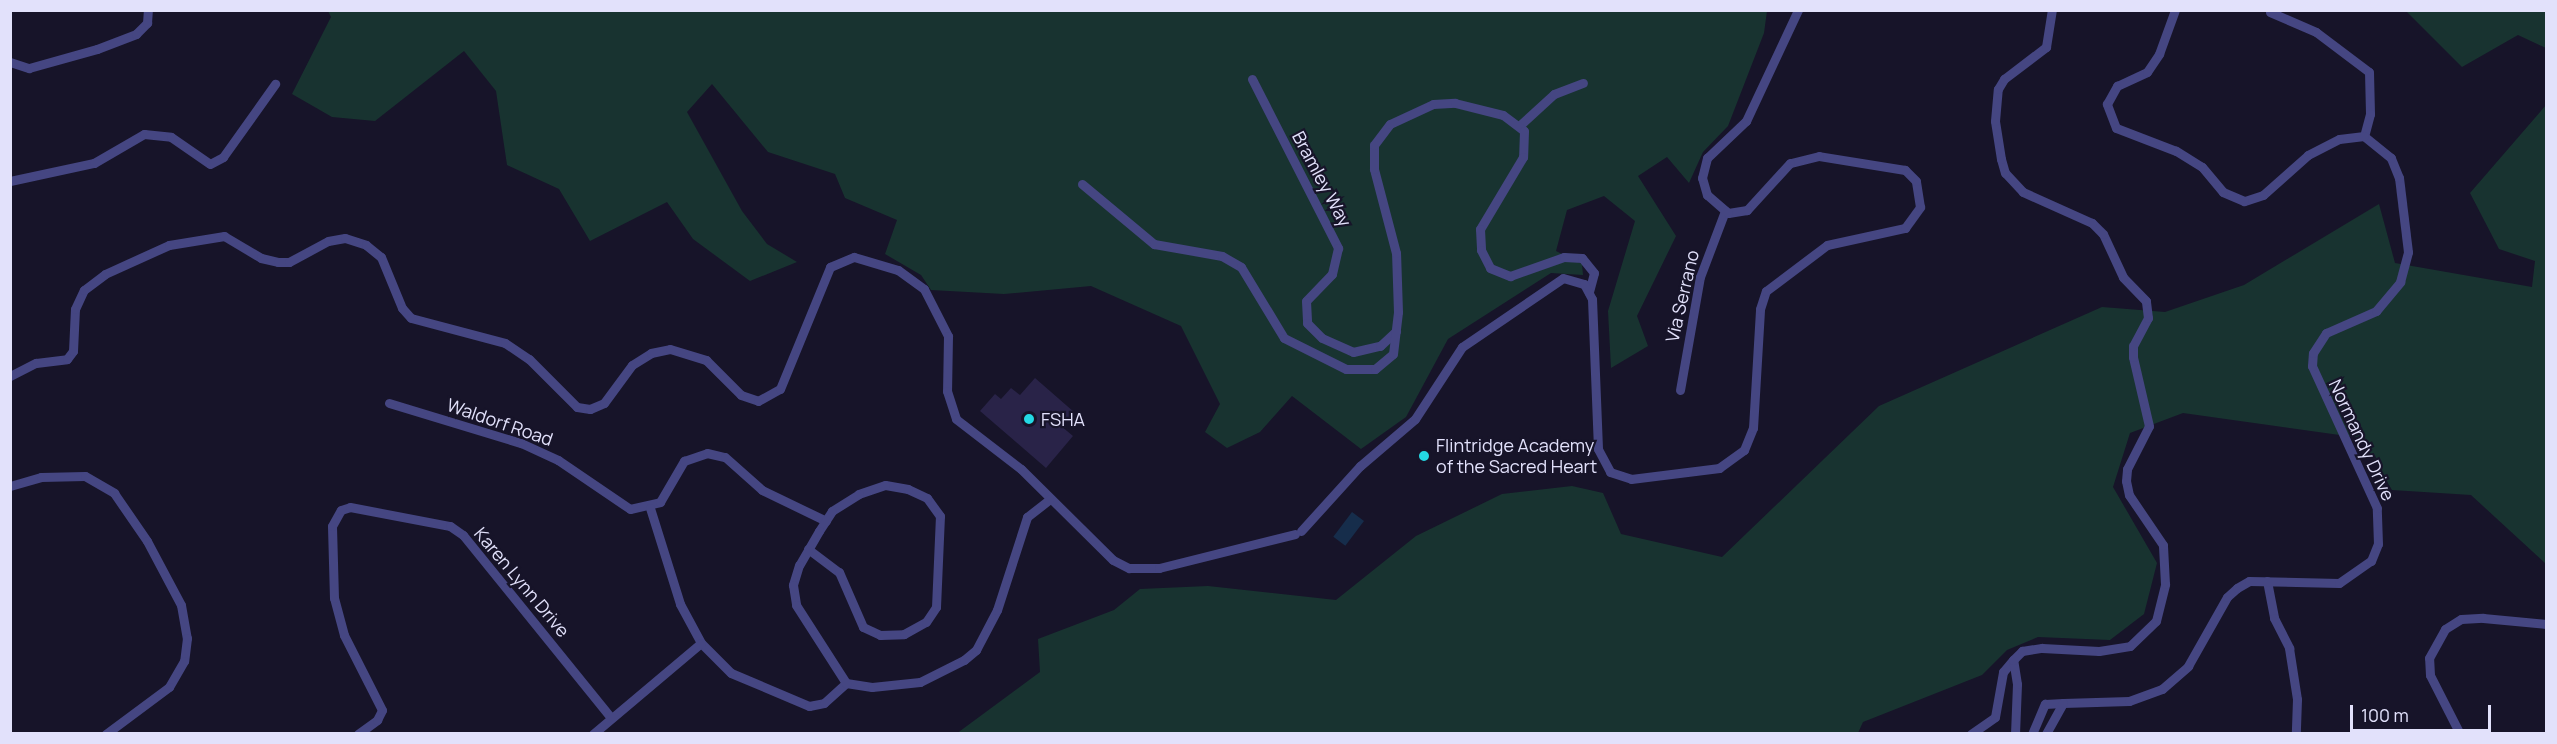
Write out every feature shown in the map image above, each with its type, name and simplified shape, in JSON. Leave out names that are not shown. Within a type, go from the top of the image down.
[{"type":"street","points":[[10,62],[29,68],[97,49],[136,34],[147,23],[148,10]]},
{"type":"street","points":[[1082,184],[1154,244],[1232,260],[1248,275],[1278,333],[1326,360],[1355,371],[1382,366],[1393,354],[1397,329],[1396,253],[1374,168],[1378,137],[1390,124],[1445,103],[1503,115],[1520,125],[1525,138],[1523,158],[1480,229],[1485,260],[1496,274],[1510,276],[1564,257],[1582,258],[1594,273],[1589,292],[1599,449],[1610,472],[1631,479],[1719,468],[1732,462],[1744,450],[1753,428],[1760,309],[1766,291],[1822,248],[1905,228],[1916,215],[1920,195],[1913,176],[1899,168],[1810,157],[1790,163],[1747,210],[1725,211],[1707,195],[1704,167],[1746,120],[1798,10]]},
{"type":"street","points":[[1971,734],[1995,717],[2003,672],[2022,651],[2042,648],[2099,651],[2130,646],[2156,621],[2165,584],[2163,545],[2129,495],[2126,482],[2127,469],[2149,426],[2133,357],[2133,346],[2148,318],[2146,301],[2123,277],[2103,234],[2092,223],[2023,192],[2005,173],[2001,159],[1995,121],[1998,89],[2004,79],[2046,47],[2052,10]]},
{"type":"street","points":[[2175,10],[2159,54],[2147,72],[2117,86],[2107,104],[2115,128],[2176,151],[2202,167],[2223,192],[2244,201],[2263,195],[2308,155],[2339,139],[2364,136],[2370,114],[2369,72],[2316,32],[2270,12]]},
{"type":"street","name":"Bramley Way","points":[[1252,79],[1338,248],[1332,274],[1306,301],[1307,323],[1330,343],[1362,353],[1380,346],[1397,329]]},
{"type":"street","points":[[1520,125],[1554,94],[1583,83]]},
{"type":"street","points":[[10,181],[94,163],[144,134],[171,136],[210,164],[223,157],[275,84]]},
{"type":"street","name":"Normandy Drive","points":[[2063,704],[2129,701],[2162,689],[2188,666],[2227,597],[2249,581],[2338,583],[2372,561],[2378,544],[2377,508],[2312,366],[2313,353],[2326,333],[2376,311],[2395,292],[2405,269],[2408,252],[2399,178],[2391,158],[2364,136]]},
{"type":"street","name":"Via Serrano","points":[[1680,390],[1700,277],[1725,211]]},
{"type":"street","points":[[10,376],[36,363],[67,359],[73,351],[75,309],[84,290],[105,274],[168,244],[224,236],[261,258],[289,262],[328,241],[345,238],[366,245],[381,258],[402,308],[411,318],[505,343],[577,407],[590,409],[604,403],[640,359],[670,349],[706,360],[741,395],[758,401],[780,389],[830,267],[854,256],[898,270],[924,289],[948,336],[947,391],[957,419],[1003,454],[1101,551],[1129,568],[1159,568],[1298,532],[1360,466],[1415,419],[1462,347],[1555,280],[1578,280],[1589,292]]},
{"type":"street","name":"Waldorf Road","points":[[389,403],[521,443],[558,460],[622,506],[650,508]]},
{"type":"street","points":[[826,521],[762,490],[725,457],[707,453],[684,461],[665,497],[650,508],[680,604],[701,643],[731,673],[802,705],[824,703],[846,683]]},
{"type":"street","points":[[10,486],[41,477],[85,476],[114,493],[147,541],[181,605],[187,638],[184,661],[168,687],[106,734]]},
{"type":"street","points":[[808,549],[839,572],[858,622],[870,632],[904,633],[920,627],[931,616],[938,597],[942,533],[937,509],[927,498],[885,485],[849,499],[826,521],[808,549],[795,575],[796,605],[846,683],[872,687],[920,682],[952,669],[976,650],[1007,584],[1023,525],[1033,510],[1049,500]]},
{"type":"street","name":"Karen Lynn Drive","points":[[358,734],[377,720],[382,710],[344,635],[334,598],[332,526],[341,510],[350,507],[450,526],[463,535],[611,718]]},
{"type":"street","points":[[2267,581],[2274,618],[2289,648],[2297,699],[2296,734]]},
{"type":"street","points":[[2460,734],[2430,675],[2429,658],[2445,629],[2461,620],[2482,618],[2547,624]]},
{"type":"street","points":[[593,734],[701,643]]},
{"type":"street","points":[[2013,660],[2017,692],[2015,734]]},
{"type":"street","points":[[2032,734],[2045,704],[2063,704],[2046,734]]},
{"type":"green space","points":[[328,11],[1767,11],[1764,33],[1728,126],[1703,152],[1689,183],[1667,157],[1638,176],[1676,236],[1637,316],[1648,346],[1611,368],[1608,311],[1635,221],[1604,196],[1567,210],[1556,251],[1582,264],[1583,275],[1551,273],[1448,339],[1406,417],[1361,449],[1292,396],[1260,432],[1227,448],[1205,432],[1220,404],[1181,326],[1091,286],[1004,294],[931,290],[921,275],[885,254],[897,220],[845,198],[835,174],[768,152],[712,84],[687,112],[742,211],[767,244],[797,262],[750,281],[693,239],[667,202],[590,241],[559,189],[507,165],[496,91],[464,51],[375,121],[332,117],[292,94],[331,17]]},
{"type":"green space","points":[[2406,11],[2546,11],[2546,48],[2518,35],[2462,67]]},
{"type":"green space","points":[[2546,105],[2546,564],[2471,495],[2392,490],[2361,438],[2183,413],[2130,433],[2113,487],[2157,563],[2144,614],[2110,640],[2038,637],[2007,650],[1982,675],[1863,722],[1858,733],[956,734],[1040,672],[1038,639],[1114,610],[1140,589],[1208,586],[1336,600],[1416,536],[1502,494],[1572,486],[1603,493],[1621,534],[1722,557],[1879,406],[2102,307],[2165,312],[2244,285],[2379,204],[2395,263],[2532,287],[2535,261],[2499,249],[2470,193]]},
{"type":"water","points":[[1352,512],[1364,521],[1345,546],[1333,537]]},
{"type":"building","name":"FSHA","points":[[1035,378],[1074,412],[1061,426],[1073,436],[1046,468],[980,411],[995,394],[1001,399],[1011,388],[1020,395]]},
{"type":"place","name":"FSHA","points":[[1029,419]]},
{"type":"place","name":"Flintridge Academy of the Sacred Heart","points":[[1424,456]]}]
